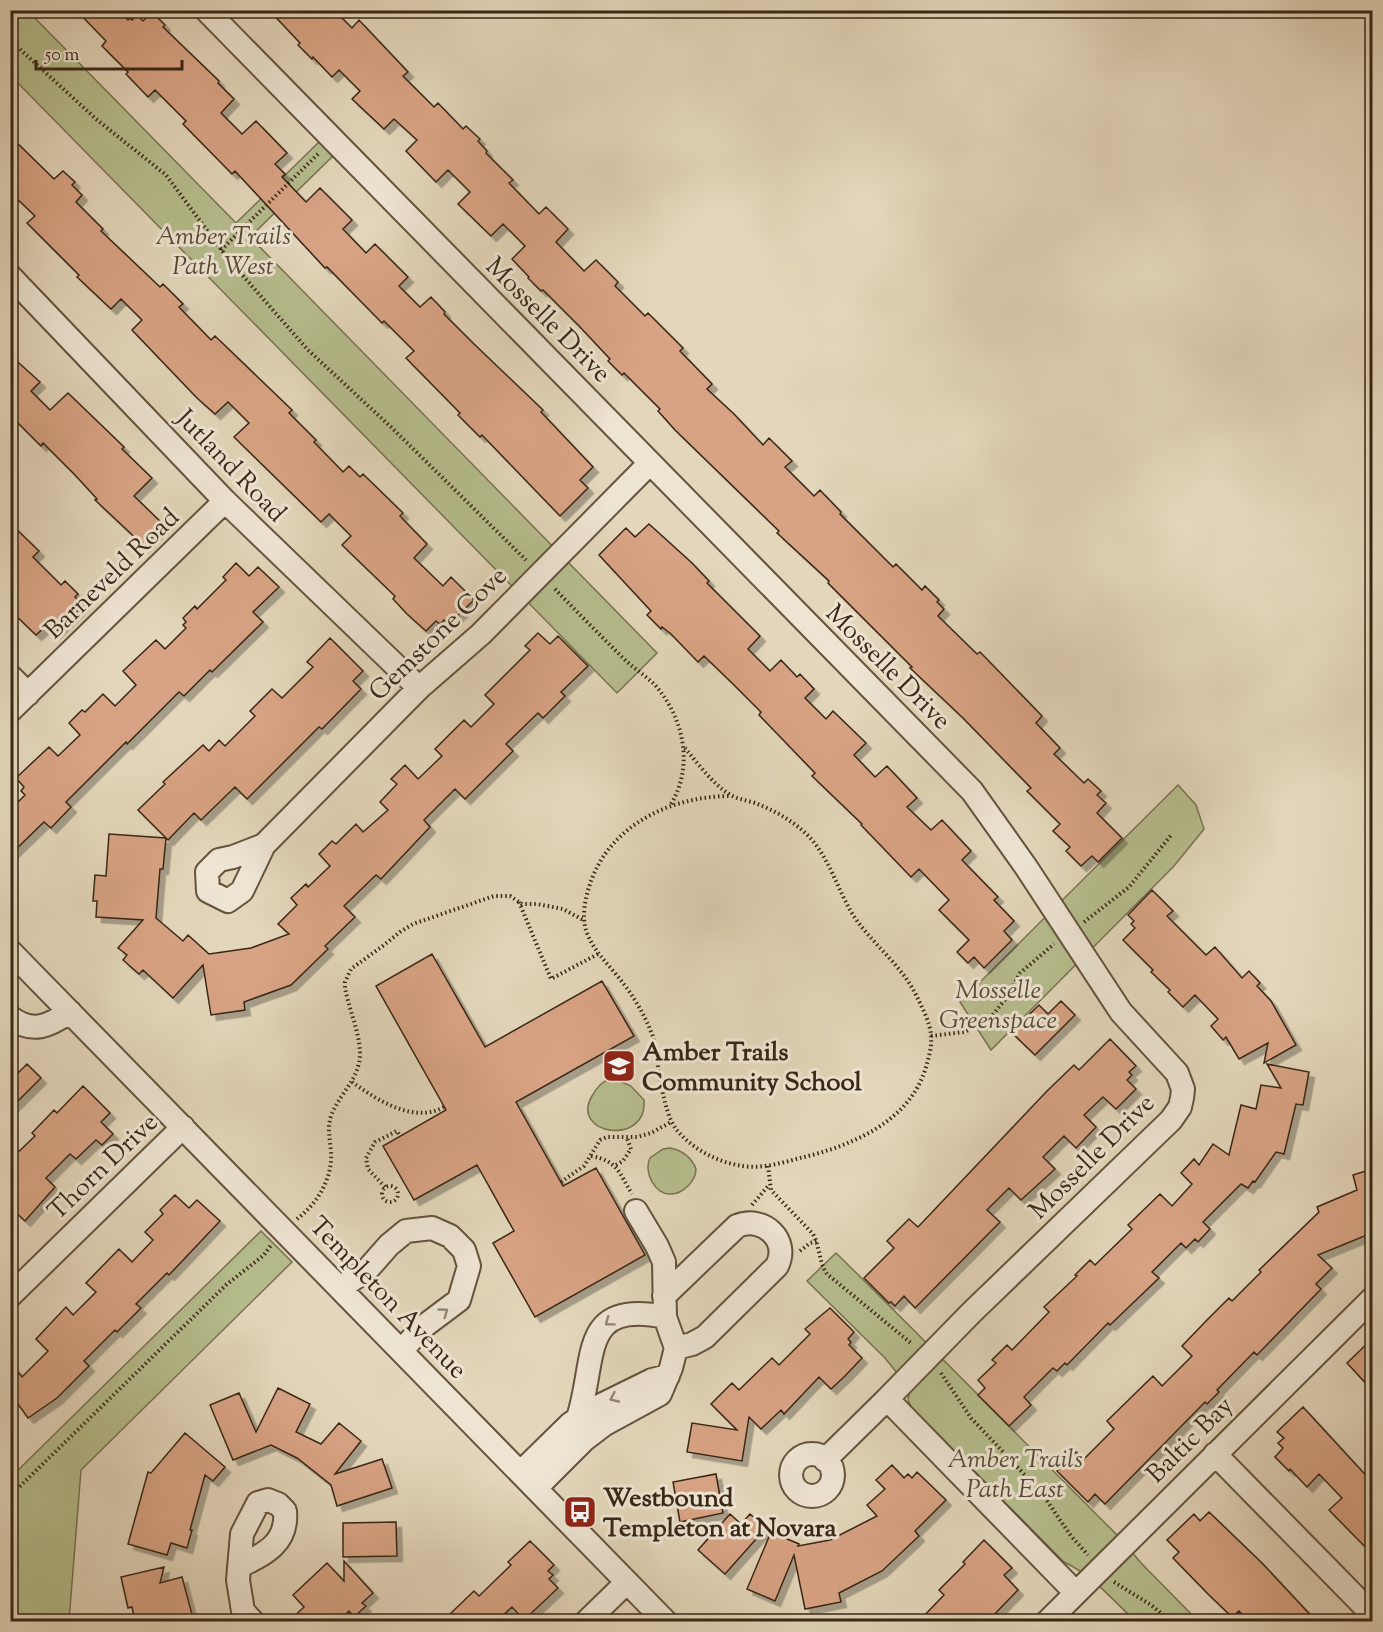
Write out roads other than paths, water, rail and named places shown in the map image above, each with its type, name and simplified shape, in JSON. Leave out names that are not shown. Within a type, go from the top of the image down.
[{"type":"street","name":"Mosselle Drive","points":[[206,10],[972,791],[1026,867],[1121,1012],[1172,1066],[1181,1081],[1180,1107],[1171,1120],[970,1313],[825,1460]]},
{"type":"street","name":"Jutland Road","points":[[10,276],[225,501],[419,688]]},
{"type":"street","name":"Gemstone Cove","points":[[264,845],[419,688],[481,634],[650,463]]},
{"type":"street","name":"Barneveld Road","points":[[10,711],[225,501]]},
{"type":"street","points":[[10,676],[28,694]]},
{"type":"street","name":"Templeton Avenue","points":[[10,951],[666,1622]]},
{"type":"street","points":[[10,1017],[28,1026],[41,1027],[50,1025],[70,1012]]},
{"type":"street","name":"Thorn Drive","points":[[10,1296],[183,1127]]},
{"type":"street","points":[[528,1480],[605,1424],[660,1394],[668,1376],[676,1348],[664,1307],[664,1262],[636,1211]]},
{"type":"street","points":[[578,1418],[594,1342],[604,1324],[616,1316],[664,1307],[737,1226],[748,1223],[765,1227],[780,1243],[782,1253],[777,1266],[705,1337],[692,1344],[676,1348]]},
{"type":"street","points":[[340,1288],[367,1270],[388,1245],[406,1231],[432,1228],[450,1236],[464,1250],[469,1266],[459,1300],[423,1327],[401,1350]]},
{"type":"street","name":"Baltic Bay","points":[[1047,1622],[1372,1299]]},
{"type":"street","points":[[528,1480],[578,1418],[601,1404],[652,1380],[668,1376]]},
{"type":"street","points":[[887,1399],[1076,1593]]},
{"type":"street","points":[[1215,1454],[1372,1614]]},
{"type":"street","points":[[240,1566],[238,1580],[243,1611],[253,1622]]},
{"type":"street","points":[[586,1622],[627,1582]]},
{"type":"place","name":"Amber Trails Community School","points":[[619,1066]]},
{"type":"place","name":"Westbound Templeton at Novara","points":[[580,1512]]},
{"type":"park label","name":"Amber Trails Path West","points":[[223,250]]},
{"type":"park label","name":"Mosselle Greenspace","points":[[998,1004]]},
{"type":"park label","name":"Amber Trails Path East","points":[[1015,1473]]}]
